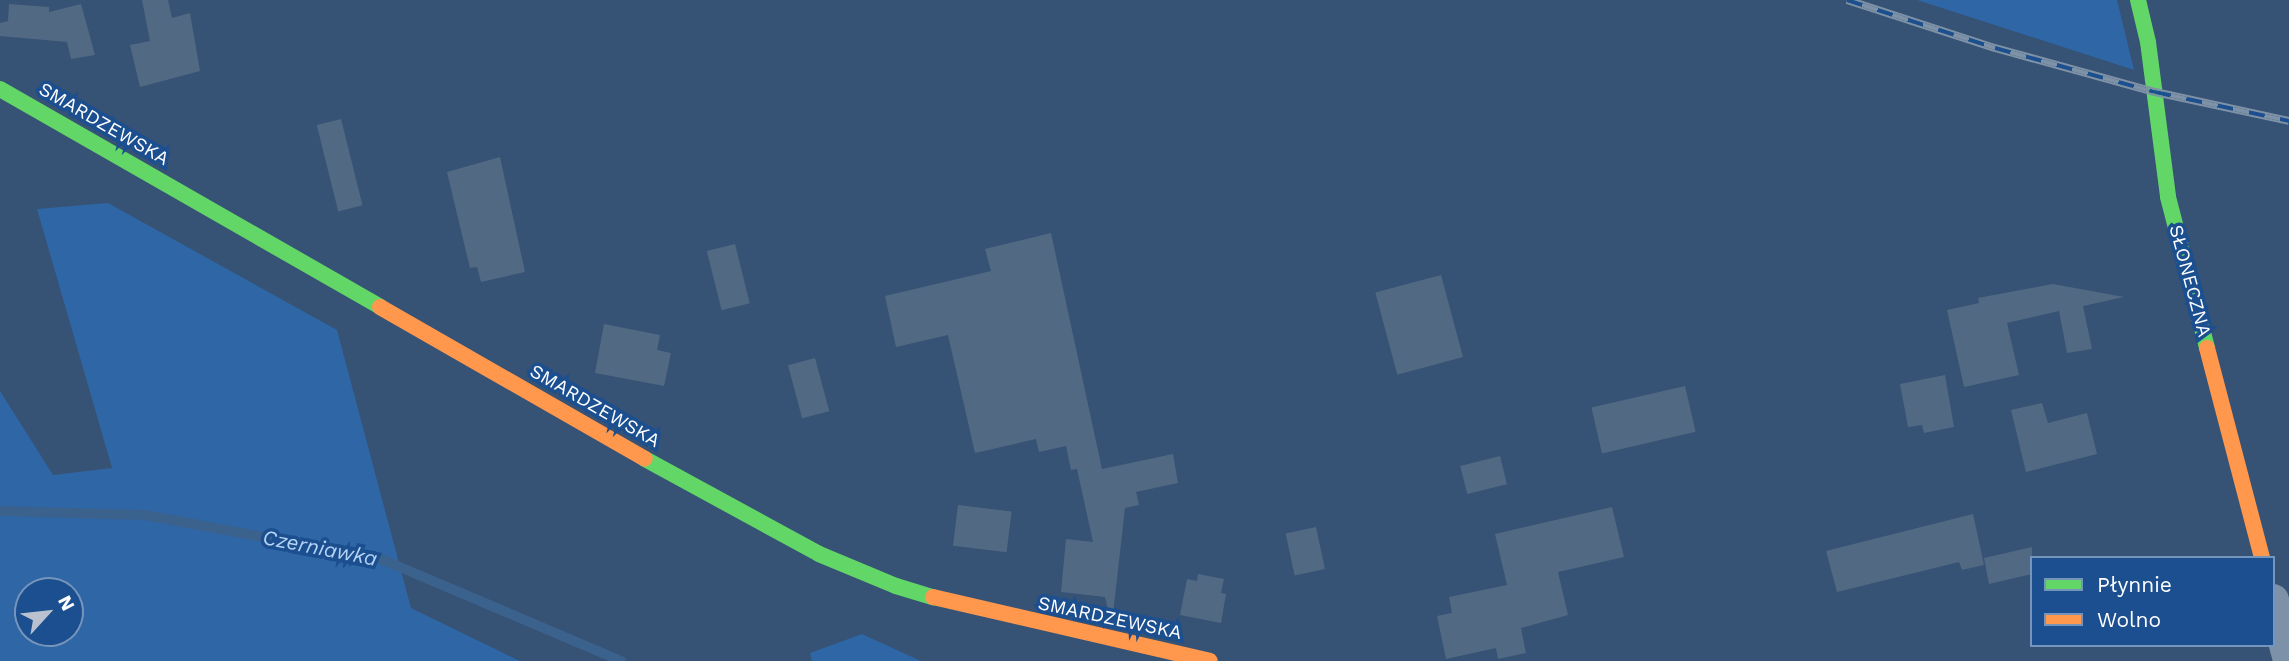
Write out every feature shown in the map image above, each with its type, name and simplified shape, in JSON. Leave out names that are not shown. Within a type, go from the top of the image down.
[{"type":"street","name":"SŁONECZNA","points":[[2138,0],[2148,42],[2168,197],[2261,556]]},
{"type":"street","name":"SMARDZEWSKA","points":[[0,89],[711,497],[819,554],[897,586],[975,609],[1210,661]]},
{"type":"street","points":[[2275,608],[2289,660]]},
{"type":"shaded area","points":[[1917,0],[2117,0],[2134,70]]},
{"type":"shaded area","points":[[108,203],[337,330],[411,608],[520,661],[0,661],[0,391],[53,475],[112,468],[37,209]]},
{"type":"shaded area","points":[[862,634],[921,661],[812,661],[810,653]]},
{"type":"building","points":[[142,0],[168,0],[172,18],[190,13],[200,71],[140,87],[130,45],[150,41]]},
{"type":"building","points":[[9,4],[49,7],[49,12],[81,4],[95,55],[71,59],[67,42],[0,36],[0,23],[8,21]]},
{"type":"building","points":[[341,119],[363,205],[338,211],[317,125]]},
{"type":"building","points":[[500,157],[525,272],[481,282],[477,267],[470,268],[447,172]]},
{"type":"building","points":[[1051,233],[1102,469],[1173,454],[1178,483],[1136,492],[1139,505],[1125,508],[1113,614],[1109,614],[1105,597],[1061,592],[1066,539],[1093,542],[1077,469],[1071,470],[1066,446],[1039,452],[1036,439],[975,453],[948,335],[896,347],[885,296],[991,271],[985,249]]},
{"type":"building","points":[[735,244],[750,303],[722,310],[707,251]]},
{"type":"building","points":[[1441,275],[1463,357],[1397,375],[1375,293]]},
{"type":"building","points":[[2053,284],[2124,297],[2083,306],[2092,349],[2067,353],[2059,311],[2007,323],[2019,375],[1964,387],[1947,310],[1979,303],[1978,298]]},
{"type":"building","points":[[604,324],[660,335],[657,350],[671,353],[664,386],[595,373]]},
{"type":"building","points":[[815,358],[829,411],[802,418],[788,365]]},
{"type":"building","points":[[1945,375],[1954,427],[1924,433],[1922,425],[1908,427],[1900,384]]},
{"type":"building","points":[[1685,386],[1696,432],[1602,453],[1591,408]]},
{"type":"building","points":[[2042,403],[2048,423],[2087,413],[2097,454],[2026,472],[2011,410]]},
{"type":"building","points":[[1500,456],[1507,484],[1467,494],[1460,466]]},
{"type":"building","points":[[958,505],[1012,512],[1007,552],[953,546]]},
{"type":"building","points":[[1612,507],[1624,557],[1558,572],[1568,615],[1521,628],[1526,653],[1498,659],[1496,648],[1446,659],[1437,616],[1452,613],[1449,597],[1507,585],[1495,534]]},
{"type":"building","points":[[1973,514],[1984,565],[1962,570],[1959,562],[1837,592],[1826,551]]},
{"type":"building","points":[[1316,527],[1325,569],[1295,576],[1286,533]]},
{"type":"building","points":[[2032,547],[2030,574],[1989,584],[1984,558]]},
{"type":"building","points":[[1198,574],[1224,579],[1221,593],[1226,594],[1221,623],[1180,615],[1187,579],[1197,581]]},
{"type":"waterway","name":"Czerniawka","points":[[0,511],[145,515],[381,559],[621,661]]},
{"type":"railway","points":[[1847,0],[1995,48],[2155,92],[2289,121]]},
{"type":"traffic: fast","points":[[2138,0],[2148,42],[2168,197],[2207,348]]},
{"type":"traffic: fast","points":[[0,89],[380,307]]},
{"type":"traffic: fast","points":[[645,459],[819,554],[896,586],[933,597]]},
{"type":"traffic: slow","points":[[380,307],[645,459]]},
{"type":"traffic: slow","points":[[2207,348],[2261,556]]},
{"type":"traffic: slow","points":[[933,597],[1210,661]]}]
